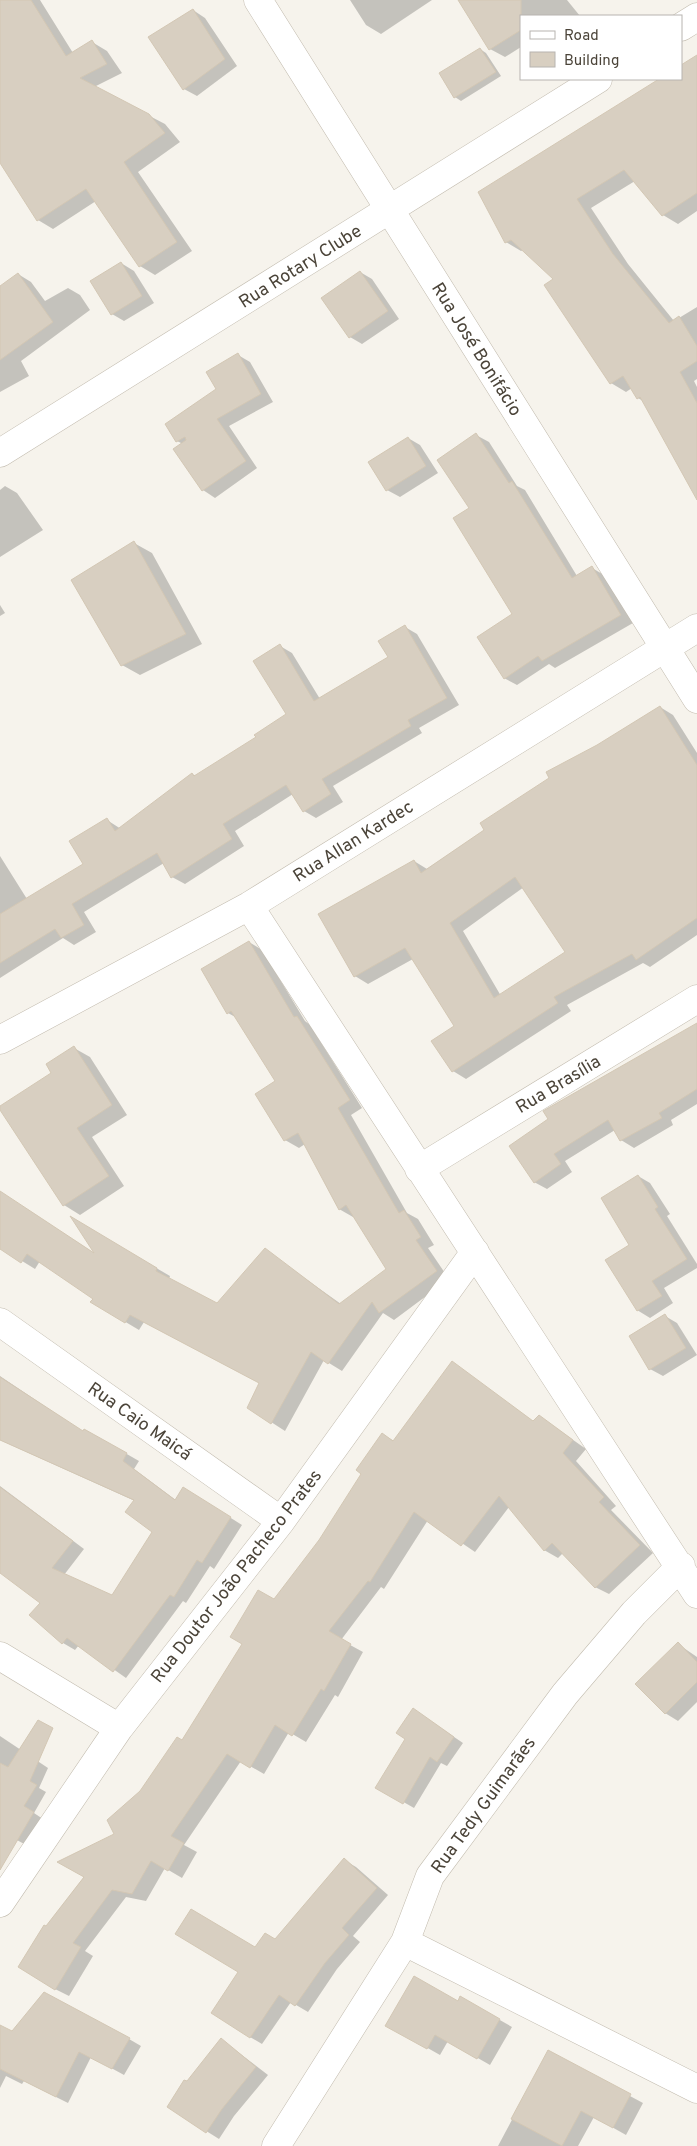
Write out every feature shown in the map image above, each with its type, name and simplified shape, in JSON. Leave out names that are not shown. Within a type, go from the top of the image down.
[{"type":"street","name":"Rua José Bonifácio","points":[[258,0],[697,699]]},
{"type":"street","points":[[682,26],[697,16]]},
{"type":"street","name":"Rua Rotary Clube","points":[[0,453],[390,211],[596,80]]},
{"type":"street","name":"Rua Allan Kardec","points":[[0,1040],[249,906],[697,628]]},
{"type":"street","points":[[249,906],[419,1169],[681,1566],[697,1594]]},
{"type":"street","name":"Rua Brasília","points":[[419,1169],[697,999]]},
{"type":"street","name":"Rua Doutor João Pacheco Prates","points":[[0,1903],[119,1728],[281,1521],[475,1252]]},
{"type":"street","name":"Rua Caio Maicá","points":[[0,1322],[281,1521]]},
{"type":"street","name":"Rua Tedy Guimarães","points":[[276,2146],[405,1942],[430,1876],[565,1694],[634,1613],[681,1566]]},
{"type":"street","points":[[0,1656],[119,1728]]},
{"type":"street","points":[[405,1942],[697,2089]]},
{"type":"building","points":[[0,0],[31,0],[66,56],[92,40],[107,64],[80,78],[149,114],[165,133],[124,162],[177,242],[139,267],[86,189],[37,221],[0,163]]},
{"type":"building","points":[[458,0],[521,0],[520,31],[489,50]]},
{"type":"building","points":[[193,9],[225,59],[183,90],[148,37]]},
{"type":"building","points":[[480,48],[496,72],[454,98],[439,73]]},
{"type":"building","points":[[697,55],[697,193],[662,216],[624,170],[577,199],[613,254],[669,323],[679,316],[697,346],[697,361],[680,372],[697,403],[697,500],[640,397],[637,399],[623,376],[610,384],[544,285],[553,279],[511,240],[505,243],[478,192],[657,80],[682,80],[682,64]]},
{"type":"building","points":[[121,262],[142,296],[111,315],[90,281]]},
{"type":"building","points":[[360,271],[388,311],[349,338],[321,298]]},
{"type":"building","points":[[18,273],[53,322],[0,360],[0,286]]},
{"type":"building","points":[[238,353],[261,394],[217,419],[246,461],[202,491],[173,449],[186,440],[185,437],[176,442],[165,424],[216,389],[206,372]]},
{"type":"building","points":[[476,433],[509,483],[512,481],[572,578],[592,566],[621,615],[542,661],[538,656],[504,679],[477,637],[512,614],[453,518],[469,508],[437,460]]},
{"type":"building","points":[[408,437],[426,466],[386,491],[368,462]]},
{"type":"building","points":[[134,541],[186,634],[121,666],[71,580]]},
{"type":"building","points":[[405,625],[447,698],[408,720],[411,726],[322,779],[331,794],[303,812],[286,785],[223,824],[232,839],[171,878],[157,853],[72,904],[84,925],[61,938],[55,929],[0,963],[0,914],[83,864],[69,841],[107,818],[115,831],[192,773],[194,776],[256,737],[254,735],[286,714],[253,661],[280,644],[314,701],[388,657],[378,641]]},
{"type":"building","points":[[660,706],[697,765],[697,918],[636,960],[632,954],[554,997],[558,1003],[452,1072],[431,1041],[454,1026],[405,948],[354,977],[318,914],[414,860],[421,873],[484,830],[480,823],[549,778],[546,772],[597,745]],"holes":[[[515,877],[565,952],[494,998],[450,923]]]},
{"type":"building","points":[[249,941],[294,1017],[297,1016],[350,1100],[338,1108],[399,1213],[404,1210],[421,1237],[416,1240],[437,1271],[379,1313],[372,1302],[328,1364],[311,1352],[271,1424],[247,1408],[259,1383],[130,1315],[125,1323],[90,1302],[93,1299],[27,1254],[21,1263],[0,1249],[0,1191],[94,1253],[70,1216],[157,1268],[156,1271],[217,1303],[265,1248],[339,1304],[386,1269],[346,1205],[339,1210],[298,1133],[284,1141],[255,1094],[275,1081],[231,1011],[227,1014],[201,969]]},
{"type":"building","points":[[697,1023],[697,1089],[659,1113],[662,1118],[620,1141],[608,1120],[554,1154],[561,1164],[534,1183],[509,1146],[548,1119],[543,1111]]},
{"type":"building","points":[[74,1046],[112,1105],[77,1128],[109,1176],[63,1206],[0,1110],[0,1106],[51,1073],[46,1064]]},
{"type":"building","points":[[638,1175],[658,1207],[655,1209],[687,1259],[652,1281],[662,1296],[637,1311],[605,1260],[629,1245],[601,1198]]},
{"type":"building","points":[[665,1314],[686,1348],[649,1370],[629,1336]]},
{"type":"building","points":[[452,1361],[533,1421],[539,1415],[573,1440],[563,1453],[604,1497],[599,1502],[640,1545],[595,1588],[552,1543],[544,1551],[499,1496],[461,1546],[414,1512],[370,1582],[368,1581],[329,1631],[351,1644],[324,1691],[321,1689],[292,1736],[275,1725],[250,1768],[227,1754],[171,1836],[184,1843],[168,1871],[151,1861],[132,1894],[112,1890],[73,1943],[81,1947],[55,1990],[18,1967],[44,1925],[46,1926],[84,1877],[57,1862],[114,1834],[107,1820],[140,1791],[177,1737],[182,1740],[242,1644],[230,1637],[258,1590],[274,1599],[319,1540],[361,1474],[356,1470],[382,1433],[393,1441]]},
{"type":"building","points":[[0,1377],[83,1431],[84,1429],[127,1453],[123,1461],[175,1500],[183,1487],[231,1517],[202,1563],[197,1560],[174,1597],[170,1595],[113,1672],[67,1638],[62,1644],[29,1615],[40,1603],[0,1573],[0,1487],[73,1541],[52,1568],[112,1595],[152,1532],[125,1512],[134,1500],[0,1440]]},
{"type":"building","points":[[678,1642],[697,1662],[697,1682],[665,1714],[635,1684]]},
{"type":"building","points":[[413,1708],[454,1737],[437,1762],[430,1757],[403,1804],[375,1788],[405,1739],[396,1733]]},
{"type":"building","points":[[38,1720],[53,1728],[30,1781],[37,1785],[24,1806],[34,1812],[0,1870],[0,1763],[8,1767]]},
{"type":"building","points":[[344,1858],[377,1888],[342,1928],[349,1935],[325,1963],[295,2006],[279,1995],[250,2038],[211,2013],[238,1972],[175,1934],[191,1909],[255,1947],[265,1933],[275,1939]]},
{"type":"building","points":[[414,1976],[458,2001],[460,1996],[500,2019],[477,2059],[435,2035],[427,2049],[385,2026]]},
{"type":"building","points":[[44,1992],[130,2038],[112,2069],[79,2052],[56,2097],[0,2069],[0,2025],[12,2031]]},
{"type":"building","points":[[221,2038],[256,2067],[222,2109],[206,2133],[167,2107],[184,2080],[187,2081]]},
{"type":"building","points":[[548,2050],[631,2094],[613,2128],[581,2111],[562,2146],[511,2119]]}]
